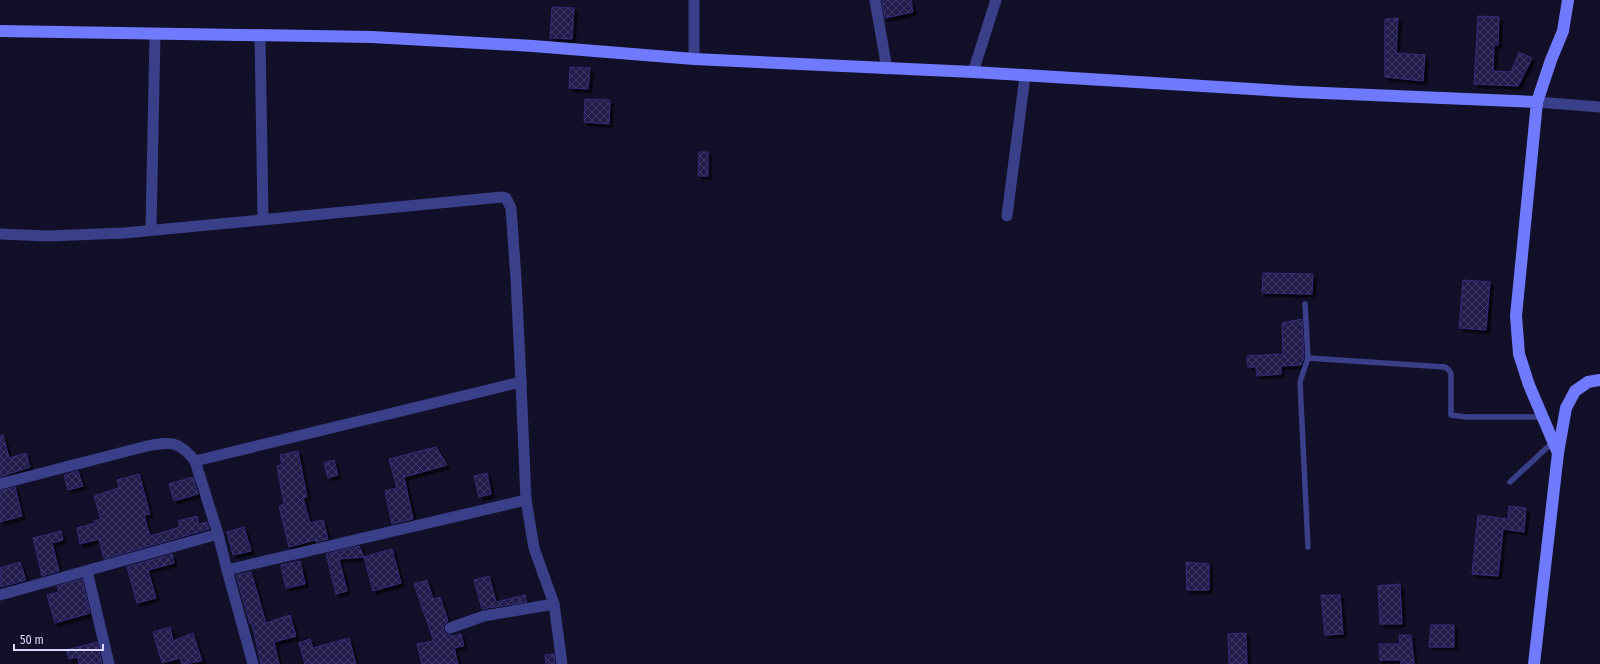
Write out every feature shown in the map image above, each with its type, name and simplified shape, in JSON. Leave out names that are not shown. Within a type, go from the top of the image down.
[{"type":"street","points":[[694,0],[694,59]]},
{"type":"street","points":[[875,0],[887,69]]},
{"type":"street","points":[[973,72],[996,0]]},
{"type":"street","points":[[1556,448],[1519,354],[1516,316],[1537,102],[1550,60],[1563,31],[1568,0]]},
{"type":"street","points":[[0,31],[387,38],[533,46],[694,59],[973,72],[1300,92],[1537,102],[1600,107]]},
{"type":"street","points":[[151,229],[155,34]]},
{"type":"street","points":[[260,35],[263,218]]},
{"type":"street","points":[[1007,216],[1025,76]]},
{"type":"street","points":[[0,234],[84,235],[502,196],[506,198],[511,208],[516,271],[526,500],[534,548],[554,604],[562,664]]},
{"type":"street","points":[[1534,664],[1556,448],[1566,408],[1575,391],[1588,382],[1600,380]]},
{"type":"street","points":[[195,461],[521,382]]},
{"type":"street","points":[[0,484],[132,450],[171,442],[179,444],[195,461],[218,534],[252,664]]},
{"type":"street","points":[[227,570],[526,500]]},
{"type":"street","points":[[0,595],[218,534]]},
{"type":"street","points":[[87,571],[108,664]]},
{"type":"street","points":[[450,628],[484,616],[554,604]]},
{"type":"lane","points":[[1305,304],[1308,358],[1300,382],[1308,547]]},
{"type":"lane","points":[[1308,358],[1445,367],[1451,374],[1451,415],[1466,417],[1543,417]]},
{"type":"lane","points":[[1510,482],[1556,448]]},
{"type":"building","points":[[882,0],[911,0],[913,12],[885,18]]},
{"type":"building","points":[[552,7],[574,8],[572,39],[550,38]]},
{"type":"building","points":[[1478,16],[1499,17],[1498,45],[1494,45],[1493,71],[1511,72],[1519,52],[1532,58],[1518,86],[1474,84]]},
{"type":"building","points":[[1398,18],[1396,53],[1425,55],[1423,81],[1385,77],[1385,19]]},
{"type":"building","points":[[570,67],[590,68],[588,89],[569,88]]},
{"type":"building","points":[[585,99],[610,100],[609,124],[584,122]]},
{"type":"building","points":[[699,152],[708,152],[708,176],[698,176]]},
{"type":"building","points":[[1263,273],[1313,274],[1312,294],[1262,293]]},
{"type":"building","points":[[1463,280],[1490,282],[1486,330],[1459,328]]},
{"type":"building","points":[[1302,319],[1304,358],[1301,365],[1281,366],[1281,374],[1257,376],[1256,367],[1248,367],[1247,356],[1283,354],[1282,323]]},
{"type":"building","points":[[3,435],[9,458],[26,453],[30,467],[0,477],[0,436]]},
{"type":"building","points":[[436,447],[447,465],[404,477],[413,519],[392,524],[385,491],[397,488],[389,459]]},
{"type":"building","points":[[298,451],[307,497],[303,498],[310,523],[323,520],[328,539],[316,542],[315,540],[289,547],[279,506],[284,504],[277,466],[282,465],[280,455]]},
{"type":"building","points":[[334,460],[338,475],[328,478],[324,463]]},
{"type":"building","points":[[78,471],[83,486],[68,490],[64,475]]},
{"type":"building","points":[[487,473],[491,494],[479,497],[474,476]]},
{"type":"building","points":[[139,474],[150,514],[144,515],[150,536],[180,527],[178,521],[197,516],[199,524],[207,522],[209,529],[104,559],[99,539],[80,544],[77,528],[95,523],[94,521],[101,519],[94,496],[119,488],[117,480]]},
{"type":"building","points":[[193,477],[198,494],[174,501],[169,484]]},
{"type":"building","points":[[15,487],[22,516],[0,522],[0,491]]},
{"type":"building","points":[[1509,506],[1526,508],[1524,532],[1503,529],[1498,576],[1472,574],[1478,515],[1508,519]]},
{"type":"building","points":[[244,527],[251,551],[233,555],[227,532]]},
{"type":"building","points":[[61,531],[63,540],[52,543],[59,571],[42,576],[33,538]]},
{"type":"building","points":[[359,546],[364,557],[339,559],[347,591],[336,594],[326,554]]},
{"type":"building","points":[[392,549],[401,583],[373,591],[364,557]]},
{"type":"building","points":[[172,554],[174,563],[148,570],[156,598],[137,603],[127,567]]},
{"type":"building","points":[[300,561],[305,584],[286,588],[281,565]]},
{"type":"building","points":[[20,562],[26,580],[1,587],[0,568]]},
{"type":"building","points":[[1186,562],[1209,564],[1209,590],[1187,590]]},
{"type":"building","points":[[251,572],[266,623],[290,615],[296,636],[274,642],[279,664],[261,664],[252,624],[250,624],[236,575]]},
{"type":"building","points":[[489,576],[496,602],[525,595],[527,602],[482,609],[474,580]]},
{"type":"building","points":[[82,579],[90,613],[55,623],[47,595],[59,592],[57,586]]},
{"type":"building","points":[[427,580],[433,599],[440,597],[448,621],[443,626],[444,631],[446,634],[453,636],[461,634],[464,646],[454,648],[458,664],[422,664],[417,644],[434,641],[414,584]]},
{"type":"building","points":[[1400,584],[1402,624],[1380,624],[1378,586]]},
{"type":"building","points":[[1321,595],[1340,595],[1343,634],[1325,635]]},
{"type":"building","points":[[1431,625],[1454,625],[1454,647],[1429,647]]},
{"type":"building","points":[[170,627],[173,641],[193,633],[202,661],[182,664],[180,658],[162,663],[153,632]]},
{"type":"building","points":[[1246,633],[1247,664],[1229,664],[1228,634]]},
{"type":"building","points":[[1399,635],[1411,635],[1414,664],[1401,664],[1401,660],[1380,660],[1379,644],[1400,644]]},
{"type":"building","points":[[349,638],[356,664],[305,664],[299,643],[310,639],[313,648]]},
{"type":"building","points":[[97,642],[102,664],[79,664],[78,657],[69,659],[66,650]]},
{"type":"building","points":[[554,654],[555,664],[546,664],[545,655]]}]
